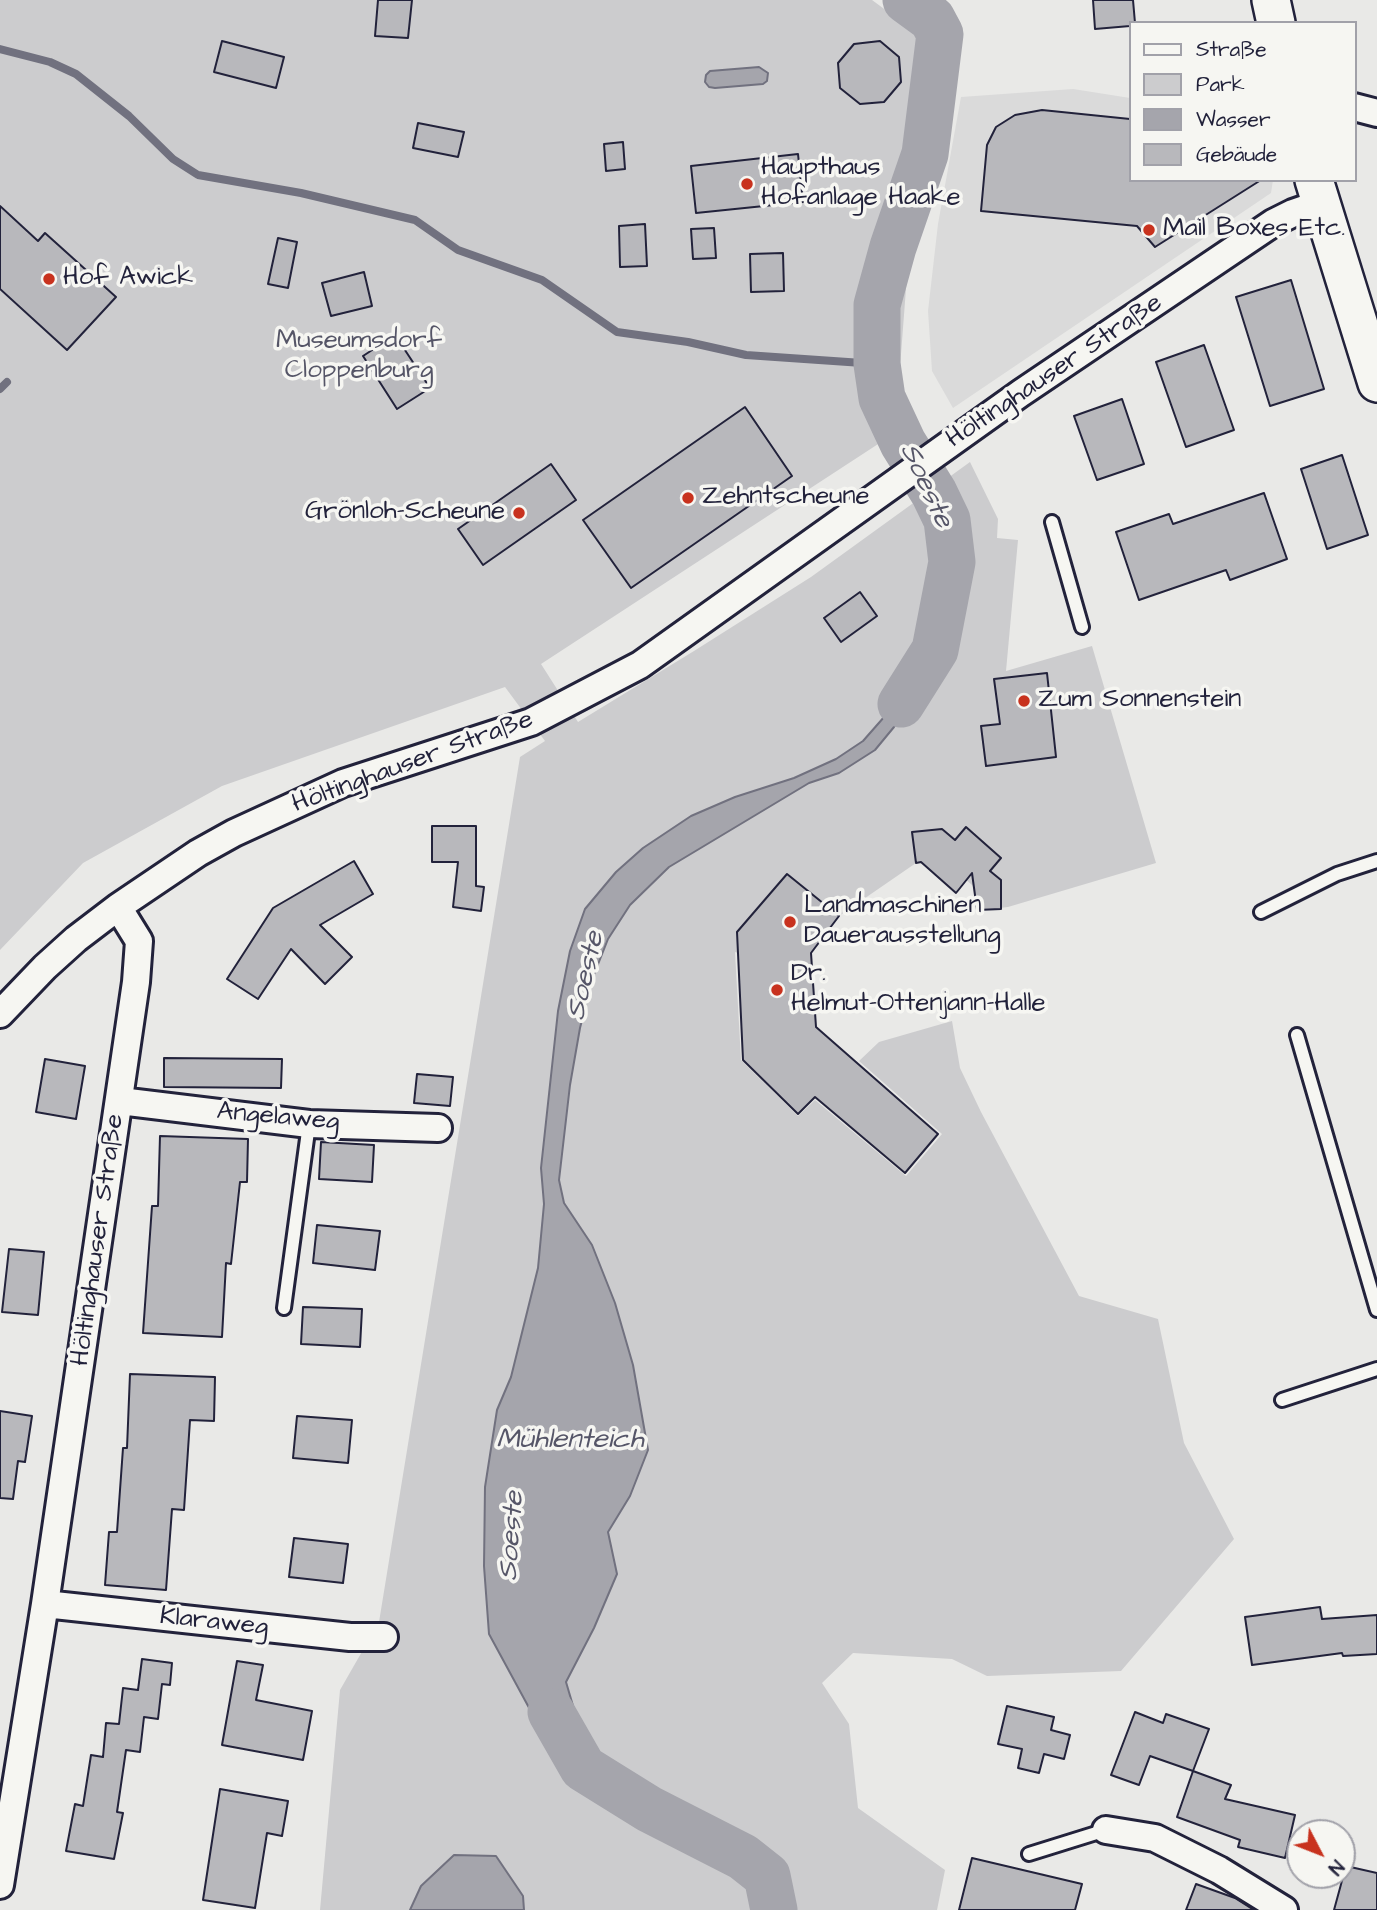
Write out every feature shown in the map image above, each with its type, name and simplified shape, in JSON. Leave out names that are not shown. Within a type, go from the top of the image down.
[{"type":"street","points":[[1271,0],[1276,21]]},
{"type":"street","points":[[1356,108],[1377,113]]},
{"type":"street","points":[[1318,192],[1377,383]]},
{"type":"street","name":"Höltinghauser Straße","points":[[0,1885],[3,1843],[45,1604],[136,982],[139,941],[118,907],[234,832],[343,783],[531,722],[640,665],[904,476],[1273,223],[1293,213],[1318,192]]},
{"type":"street","points":[[0,1014],[45,967],[118,907]]},
{"type":"street","name":"Angelaweg","points":[[120,1101],[309,1124],[438,1128]]},
{"type":"street","name":"Klaraweg","points":[[45,1604],[350,1637],[383,1637]]},
{"type":"street","points":[[1106,1830],[1155,1838],[1219,1870],[1284,1910]]},
{"type":"lane","points":[[1052,522],[1082,627]]},
{"type":"lane","points":[[1261,912],[1337,874],[1377,862]]},
{"type":"lane","points":[[1297,1035],[1377,1310]]},
{"type":"lane","points":[[284,1308],[309,1124]]},
{"type":"lane","points":[[1282,1400],[1377,1369]]},
{"type":"lane","points":[[1029,1854],[1106,1830]]},
{"type":"shaded area","points":[[1073,89],[1128,98],[1128,182],[1273,182],[1271,193],[953,408],[932,371],[928,311],[938,224],[961,97]]},
{"type":"green space","name":"Museumsdorf Cloppenburg","points":[[0,0],[872,0],[925,39],[895,433],[541,664],[578,722],[811,577],[970,462],[998,519],[997,538],[1018,540],[1006,671],[1092,646],[1156,863],[1008,907],[983,910],[981,893],[937,854],[915,855],[916,863],[839,916],[787,874],[737,932],[738,953],[735,952],[741,1060],[798,1116],[815,1100],[906,1176],[942,1134],[859,1061],[879,1042],[952,1021],[960,1068],[1079,1296],[1158,1319],[1184,1443],[1234,1539],[1121,1671],[987,1676],[952,1659],[853,1653],[822,1683],[849,1724],[858,1808],[945,1870],[937,1910],[524,1910],[523,1896],[496,1856],[455,1855],[421,1886],[410,1910],[320,1910],[340,1690],[379,1622],[520,757],[545,741],[505,687],[222,786],[83,863],[0,950]],"holes":[[[544,1204],[630,1496],[608,1532],[617,1574],[594,1628],[566,1682],[589,1760],[489,1634],[484,1566],[485,1487],[497,1410],[511,1377],[538,1268]]]},
{"type":"water","points":[[759,67],[768,73],[767,81],[763,84],[715,88],[709,87],[705,82],[710,71]]},
{"type":"water","name":"Mühlenteich","points":[[935,650],[924,677],[894,727],[875,750],[839,773],[809,783],[669,867],[630,905],[608,939],[593,977],[570,1085],[559,1180],[564,1203],[592,1245],[615,1303],[633,1365],[648,1450],[630,1496],[608,1532],[617,1574],[594,1628],[566,1682],[589,1760],[583,1768],[574,1771],[540,1728],[489,1634],[484,1566],[485,1487],[497,1410],[511,1377],[538,1268],[544,1204],[541,1168],[558,1011],[570,951],[585,909],[616,872],[643,848],[691,816],[735,797],[794,778],[836,759],[863,741],[892,708]]},
{"type":"water","points":[[454,1855],[496,1856],[523,1896],[524,1910],[410,1910],[421,1886]]},
{"type":"building","points":[[378,0],[412,0],[408,38],[375,36]]},
{"type":"building","points":[[1093,0],[1133,0],[1135,21],[1128,21],[1128,26],[1095,29]]},
{"type":"building","points":[[222,41],[284,57],[276,88],[214,72]]},
{"type":"building","points":[[880,41],[899,57],[901,82],[884,102],[860,104],[840,88],[838,63],[854,44]]},
{"type":"building","points":[[1042,110],[1128,119],[1128,182],[1258,182],[1155,247],[1137,226],[981,211],[987,145],[996,127],[1015,115]]},
{"type":"building","points":[[418,123],[464,132],[458,157],[413,148]]},
{"type":"building","points":[[623,142],[625,169],[606,171],[604,144]]},
{"type":"building","name":"Haupthaus Hofanlage Haake","points":[[798,154],[803,202],[696,213],[691,166]]},
{"type":"building","name":"Hof Awick","points":[[0,206],[38,241],[45,233],[116,297],[67,350],[0,289]]},
{"type":"building","points":[[645,224],[647,266],[620,267],[619,226]]},
{"type":"building","points":[[714,228],[716,258],[693,259],[691,229]]},
{"type":"building","points":[[278,238],[297,242],[288,288],[268,284]]},
{"type":"building","points":[[783,253],[784,291],[751,292],[750,254]]},
{"type":"building","points":[[364,272],[372,306],[331,316],[322,283]]},
{"type":"building","points":[[1291,280],[1324,389],[1270,406],[1236,297]]},
{"type":"building","points":[[395,335],[430,388],[397,409],[363,356]]},
{"type":"building","points":[[1204,345],[1234,430],[1186,447],[1156,362]]},
{"type":"building","points":[[1122,399],[1144,464],[1097,480],[1074,416]]},
{"type":"building","name":"Zehntscheune","points":[[745,407],[792,476],[631,588],[583,520]]},
{"type":"building","points":[[1342,455],[1368,535],[1327,549],[1301,469]]},
{"type":"building","name":"Grönloh-Scheune","points":[[551,464],[576,500],[483,565],[458,529]]},
{"type":"building","points":[[1264,493],[1287,559],[1230,580],[1226,570],[1139,600],[1116,532],[1169,514],[1173,524]]},
{"type":"building","points":[[860,592],[877,616],[841,642],[824,618]]},
{"type":"building","name":"Zum Sonnenstein","points":[[1047,673],[1056,757],[986,766],[981,726],[1000,724],[994,679]]},
{"type":"building","points":[[432,826],[476,826],[476,886],[484,887],[481,911],[453,907],[458,862],[432,862]]},
{"type":"building","points":[[966,827],[1001,858],[990,871],[1001,880],[1001,909],[977,910],[972,873],[956,893],[921,862],[916,863],[912,832],[942,829],[955,840]]},
{"type":"building","points":[[354,861],[373,894],[320,925],[352,957],[325,984],[291,949],[258,999],[227,979],[273,908]]},
{"type":"building","name":"Dr. Helmut-Ottenjann-Halle","points":[[787,874],[839,916],[811,953],[816,1027],[938,1134],[905,1173],[815,1097],[798,1114],[743,1060],[737,932]]},
{"type":"building","points":[[164,1058],[282,1059],[281,1088],[164,1087]]},
{"type":"building","points":[[45,1059],[85,1066],[76,1119],[36,1112]]},
{"type":"building","points":[[417,1074],[453,1077],[450,1106],[414,1103]]},
{"type":"building","points":[[160,1136],[248,1139],[247,1182],[240,1182],[231,1264],[226,1263],[222,1337],[143,1333],[152,1206],[158,1206]]},
{"type":"building","points":[[321,1142],[374,1145],[372,1182],[319,1179]]},
{"type":"building","points":[[317,1225],[380,1231],[375,1270],[313,1263]]},
{"type":"building","points":[[9,1249],[44,1252],[38,1315],[2,1312]]},
{"type":"building","points":[[303,1307],[362,1309],[360,1347],[301,1344]]},
{"type":"building","points":[[130,1374],[215,1377],[214,1421],[190,1420],[184,1510],[172,1509],[166,1590],[105,1585],[109,1532],[117,1532],[123,1448],[127,1448]]},
{"type":"building","points":[[0,1411],[32,1416],[25,1462],[18,1461],[13,1499],[0,1498]]},
{"type":"building","points":[[297,1416],[352,1420],[348,1463],[293,1458]]},
{"type":"building","points":[[294,1538],[348,1544],[343,1583],[289,1577]]},
{"type":"building","points":[[1320,1607],[1322,1619],[1377,1615],[1377,1654],[1343,1656],[1342,1653],[1252,1665],[1245,1617]]},
{"type":"building","points":[[142,1659],[172,1663],[170,1685],[162,1684],[158,1719],[144,1717],[140,1752],[126,1750],[117,1812],[123,1813],[114,1859],[66,1851],[75,1804],[83,1806],[91,1755],[103,1757],[106,1723],[119,1724],[123,1688],[138,1690]]},
{"type":"building","points":[[237,1661],[263,1665],[256,1700],[312,1711],[303,1760],[222,1745]]},
{"type":"building","points":[[1007,1706],[1054,1717],[1051,1730],[1070,1735],[1064,1759],[1044,1754],[1039,1773],[1018,1768],[1022,1749],[998,1744]]},
{"type":"building","points":[[1135,1712],[1163,1723],[1166,1714],[1209,1729],[1193,1771],[1150,1756],[1139,1785],[1111,1775]]},
{"type":"building","points":[[1193,1771],[1231,1785],[1225,1799],[1295,1815],[1294,1819],[1286,1819],[1285,1858],[1238,1847],[1240,1840],[1177,1817]]},
{"type":"building","points":[[220,1789],[288,1801],[282,1836],[267,1833],[255,1908],[203,1900]]},
{"type":"building","points":[[972,1858],[1082,1884],[1075,1910],[959,1910]]},
{"type":"building","points":[[1356,1868],[1377,1873],[1377,1910],[1334,1910],[1340,1889],[1356,1889]]},
{"type":"building","points":[[1196,1884],[1235,1898],[1254,1910],[1186,1910]]},
{"type":"waterway","name":"Soeste","points":[[901,704],[935,650],[952,562],[947,520],[934,493],[903,443],[882,398],[877,364],[877,305],[893,247],[925,154],[940,34],[932,19],[906,0]]},
{"type":"waterway","points":[[0,49],[50,62],[76,74],[129,116],[173,159],[198,175],[301,193],[415,220],[458,250],[542,280],[617,332],[688,342],[746,355],[877,364]]},
{"type":"waterway","points":[[0,389],[7,382]]},
{"type":"waterway","name":"Soeste","points":[[551,1712],[583,1768],[649,1809],[743,1857],[767,1876],[774,1910]]},
{"type":"place","name":"Haupthaus Hofanlage Haake","points":[[747,184]]},
{"type":"place","name":"Mail Boxes Etc.","points":[[1149,230]]},
{"type":"place","name":"Hof Awick","points":[[49,279]]},
{"type":"place","name":"Zehntscheune","points":[[688,498]]},
{"type":"place","name":"Grönloh-Scheune","points":[[519,513]]},
{"type":"place","name":"Zum Sonnenstein","points":[[1024,701]]},
{"type":"place","name":"Landmaschinen Dauerausstellung","points":[[790,922]]},
{"type":"place","name":"Dr. Helmut-Ottenjann-Halle","points":[[777,990]]}]
